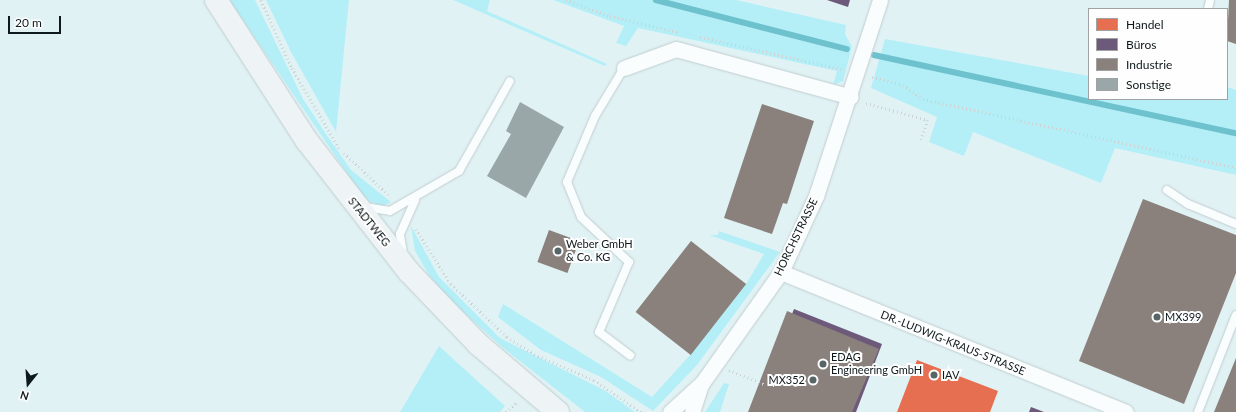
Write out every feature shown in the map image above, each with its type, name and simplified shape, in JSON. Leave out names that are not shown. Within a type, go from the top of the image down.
[{"type":"main road","name":"STADTWEG","points":[[216,0],[307,141],[354,204],[409,272],[478,344],[558,412]]},
{"type":"street","name":"HORCHSTRASSE","points":[[670,412],[702,383],[781,272],[816,196],[851,97],[880,0]]},
{"type":"street","points":[[624,68],[676,49],[851,97]]},
{"type":"street","name":"DR.-LUDWIG-KRAUS-STRASSE","points":[[781,272],[1126,412]]},
{"type":"street","name":"HORCHSTRASSE","points":[[692,412],[702,383]]},
{"type":"lane","points":[[624,68],[595,116],[567,182],[581,217],[629,262],[599,332],[630,355]]},
{"type":"lane","points":[[354,204],[382,212],[400,207],[415,200],[459,171],[510,81]]},
{"type":"lane","points":[[1168,190],[1188,204],[1236,224]]},
{"type":"lane","points":[[409,272],[400,234],[415,200]]},
{"type":"lane","points":[[1198,412],[1236,315]]},
{"type":"path","points":[[261,0],[292,68],[341,150],[400,207]]},
{"type":"path","points":[[566,0],[610,16],[687,34]]},
{"type":"path","points":[[695,36],[858,73],[903,85],[924,99],[1236,168]]},
{"type":"path","points":[[851,97],[928,120],[921,140]]},
{"type":"path","points":[[407,217],[451,284],[507,336],[538,356],[594,380],[641,412]]},
{"type":"path","points":[[723,373],[731,363]]},
{"type":"path","points":[[726,369],[764,384]]},
{"type":"shaded area","points":[[229,0],[255,0],[303,99],[326,134],[351,170],[391,202],[383,206],[368,201],[358,189]]},
{"type":"shaded area","points":[[266,0],[349,0],[336,132],[291,52]]},
{"type":"shaded area","points":[[453,0],[490,0],[487,11],[607,64],[605,66]]},
{"type":"shaded area","points":[[553,0],[736,0],[846,25],[845,34],[852,47],[843,81],[833,85],[837,71],[638,28],[626,46],[616,43],[624,26]]},
{"type":"shaded area","points":[[885,39],[1088,76],[1088,100],[1228,100],[1228,87],[1236,90],[1236,175],[1115,148],[1101,183],[973,132],[964,156],[929,142],[937,117],[871,88]]},
{"type":"shaded area","points":[[411,226],[439,277],[500,338],[604,390],[635,412],[585,412],[502,347],[451,301],[429,275],[415,251]]},
{"type":"shaded area","points":[[719,231],[780,252],[697,365],[653,411],[601,377],[541,350],[498,317],[503,304],[652,397],[691,354],[746,284],[764,254],[709,235],[718,235]]},
{"type":"shaded area","points":[[439,346],[505,406],[500,412],[400,412]]},
{"type":"shaded area","points":[[724,383],[729,384],[720,412],[705,412]]},
{"type":"building: Handel","name":"IAV","points":[[917,360],[998,391],[990,412],[897,412]]},
{"type":"building: Büros","points":[[827,0],[850,0],[848,7]]},
{"type":"building: Büros","name":"EDAG Engineering GmbH","points":[[794,309],[882,344],[856,412],[753,412]]},
{"type":"building: Büros","points":[[1031,407],[1044,412],[1029,412]]},
{"type":"building: Industrie","points":[[1229,0],[1236,0],[1236,44],[1228,41]]},
{"type":"building: Industrie","points":[[762,104],[814,121],[787,204],[783,203],[772,234],[724,218]]},
{"type":"building: Industrie","name":"MX399","points":[[1143,199],[1236,235],[1236,273],[1184,404],[1079,361]]},
{"type":"building: Industrie","name":"Weber GmbH & Co. KG","points":[[549,230],[579,241],[567,273],[537,262]]},
{"type":"building: Industrie","points":[[691,241],[746,284],[691,355],[636,312]]},
{"type":"building: Industrie","name":"EDAG Engineering GmbH","points":[[787,311],[879,349],[852,412],[748,412]]},
{"type":"building: Industrie","points":[[1236,358],[1236,412],[1214,412]]},
{"type":"building: Sonstige","points":[[520,102],[564,127],[526,198],[487,176],[511,134],[506,131]]},
{"type":"waterway","points":[[656,0],[847,49]]},
{"type":"waterway","points":[[874,55],[1236,133]]},
{"type":"place","name":"Weber GmbH & Co. KG","points":[[558,251]]},
{"type":"place","name":"MX399","points":[[1157,317]]},
{"type":"place","name":"EDAG Engineering GmbH","points":[[823,364]]},
{"type":"place","name":"IAV","points":[[934,375]]},
{"type":"place","name":"MX352","points":[[813,380]]}]
